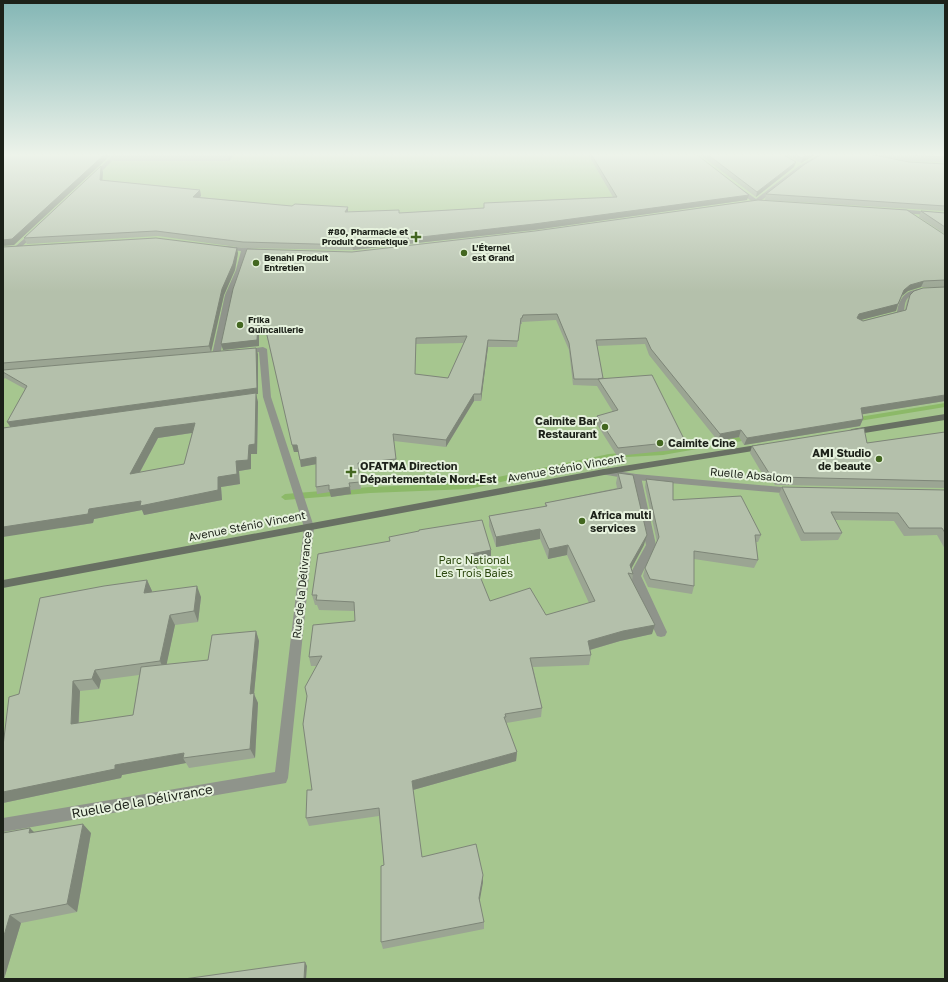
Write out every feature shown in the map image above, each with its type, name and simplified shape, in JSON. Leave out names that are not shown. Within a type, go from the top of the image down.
[{"type":"main road","points":[[840,434],[945,418]]},
{"type":"main road","name":"Avenue Sténio Vincent","points":[[3,584],[604,472],[769,446]]},
{"type":"street","points":[[748,203],[764,202]]},
{"type":"street","points":[[890,211],[945,214]]},
{"type":"street","points":[[906,212],[919,221]]},
{"type":"street","points":[[18,247],[39,228]]},
{"type":"street","points":[[11,248],[26,247]]},
{"type":"street","points":[[220,248],[263,251]]},
{"type":"street","name":"Rue de la Délivrance","points":[[244,250],[239,270],[229,295],[220,354],[263,349],[263,397],[309,526],[281,778]]},
{"type":"street","points":[[880,320],[900,313],[905,296],[912,292],[945,290]]},
{"type":"street","name":"Ruelle Absalom","points":[[604,472],[636,477],[804,491]]},
{"type":"street","points":[[636,477],[651,545],[636,576],[661,632]]},
{"type":"street","name":"Ruelle de la Délivrance","points":[[3,825],[281,778]]},
{"type":"green space","name":"Parc National Les Trois Baies","points":[[3,200],[945,200],[945,979],[3,979]]},
{"type":"building","points":[[3,200],[55,200],[12,239],[3,240]]},
{"type":"building","points":[[65,200],[224,200],[292,206],[295,204],[348,207],[345,212],[399,210],[399,213],[484,208],[484,203],[554,200],[713,200],[534,224],[352,245],[243,242],[156,231],[24,238]]},
{"type":"building","points":[[758,200],[907,210],[945,235],[945,280],[924,281],[910,285],[904,290],[898,304],[859,314],[857,318],[863,321],[906,310],[910,295],[914,291],[923,288],[945,287],[945,395],[861,408],[863,419],[747,438],[741,430],[720,434],[651,349],[646,338],[596,340],[603,378],[574,379],[569,343],[557,314],[523,315],[521,318],[518,341],[488,340],[481,394],[474,394],[446,440],[393,434],[396,459],[358,463],[360,482],[349,483],[350,487],[329,490],[329,485],[316,487],[316,457],[300,460],[297,445],[292,445],[264,322],[258,323],[257,340],[221,344],[233,289],[247,249],[352,252],[535,231]],"holes":[[[467,336],[448,378],[415,374],[416,338]]]},
{"type":"building","points":[[853,200],[945,200],[945,206]]},
{"type":"building","points":[[921,211],[945,213],[945,227]]},
{"type":"building","points":[[156,238],[237,248],[233,264],[222,289],[209,346],[3,363],[3,247]]},
{"type":"building","points":[[256,348],[257,388],[7,422],[27,386],[3,372],[3,370]]},
{"type":"building","points":[[652,375],[685,441],[618,448],[597,416],[618,410],[598,379]]},
{"type":"building","points":[[256,393],[255,444],[249,445],[248,460],[236,461],[237,474],[218,477],[218,490],[140,506],[141,501],[89,509],[88,514],[3,527],[3,428]],"holes":[[[195,423],[184,464],[130,474],[155,428]]]},
{"type":"building","points":[[864,428],[867,443],[945,432],[945,481],[777,477],[775,473],[769,473],[752,446]]},
{"type":"building","points":[[618,473],[633,475],[647,535],[630,565],[633,574],[628,573],[655,625],[623,631],[588,641],[591,655],[530,658],[542,708],[505,714],[506,717],[504,717],[517,752],[412,781],[422,857],[476,844],[483,875],[479,898],[484,922],[381,942],[381,866],[384,865],[379,808],[306,818],[307,790],[312,790],[303,724],[307,696],[305,687],[322,656],[309,657],[313,625],[355,621],[354,602],[316,600],[317,595],[312,595],[318,554],[390,541],[389,537],[419,530],[482,520],[491,550],[471,554],[490,601],[530,588],[546,615],[595,601],[568,545],[549,549],[540,529],[496,537],[489,516],[547,506],[545,503],[622,488]]},
{"type":"building","points":[[646,479],[673,482],[673,500],[741,496],[761,535],[755,535],[758,560],[694,551],[694,586],[650,579],[645,568],[659,537]]},
{"type":"building","points":[[782,487],[945,490],[945,533],[942,528],[909,528],[898,513],[831,512],[842,533],[804,533]]},
{"type":"building","points":[[147,580],[144,593],[197,586],[194,611],[170,615],[160,661],[95,670],[92,679],[73,681],[71,724],[133,715],[141,667],[208,660],[212,635],[256,631],[250,694],[254,693],[250,749],[183,758],[184,753],[115,765],[115,769],[3,792],[3,746],[9,697],[19,694],[40,598],[104,586]]},
{"type":"building","points":[[83,824],[67,904],[10,915],[3,939],[3,833],[30,828],[29,833]]},
{"type":"building","points":[[305,962],[304,979],[184,979]]},
{"type":"waterway","points":[[853,420],[945,405]]},
{"type":"waterway","points":[[285,497],[370,490],[469,486],[609,456],[663,453],[750,437]]},
{"type":"place","name":"#80, Pharmacie et Produit Cosmetique","points":[[416,237]]},
{"type":"place","name":"L'Éternel est Grand","points":[[464,253]]},
{"type":"place","name":"Benahi Produit Entretien","points":[[256,263]]},
{"type":"place","name":"Frika Quincaillerie","points":[[240,325]]},
{"type":"place","name":"Caimite Bar Restaurant","points":[[605,427]]},
{"type":"place","name":"Caimite Cine","points":[[660,443]]},
{"type":"place","name":"AMI Studio de beaute","points":[[879,459]]},
{"type":"place","name":"OFATMA Direction Départementale Nord-Est","points":[[351,472]]},
{"type":"place","name":"Africa multi services","points":[[582,521]]}]
